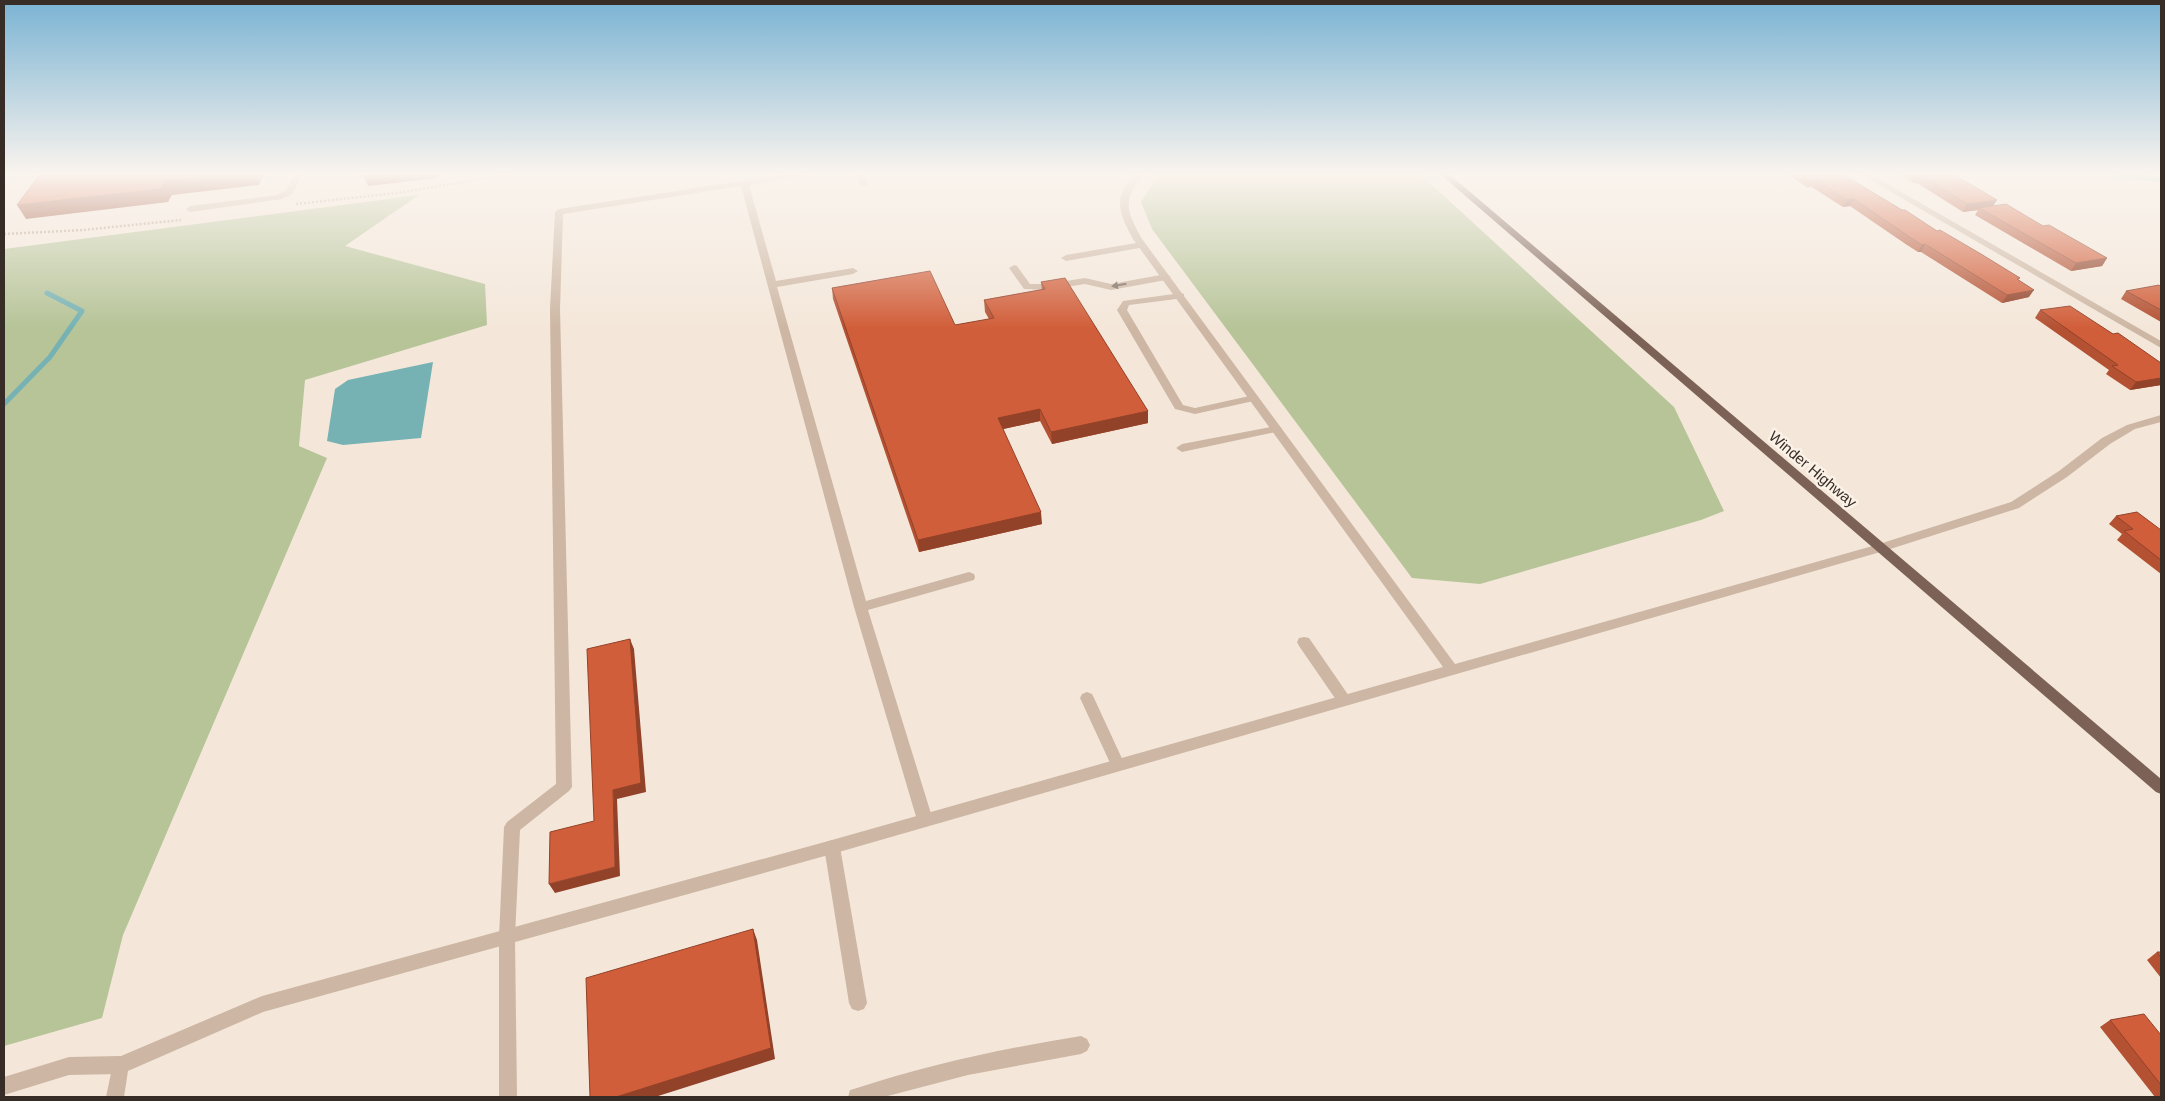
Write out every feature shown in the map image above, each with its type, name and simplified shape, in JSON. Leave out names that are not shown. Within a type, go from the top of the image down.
[{"type":"main road","name":"Winder Highway","points":[[1504,225],[2161,788]]},
{"type":"street","points":[[508,1097],[506,937],[512,827],[564,787],[555,309],[558,225]]},
{"type":"street","points":[[756,225],[861,606],[925,820]]},
{"type":"street","points":[[1131,225],[1142,245],[1452,670]]},
{"type":"street","points":[[1953,225],[2161,345]]},
{"type":"street","points":[[1066,258],[1142,245]]},
{"type":"street","points":[[1014,268],[1027,287],[1047,287],[1085,282],[1111,287],[1166,277]]},
{"type":"street","points":[[772,285],[853,271]]},
{"type":"street","points":[[1181,296],[1126,303],[1122,310],[1179,407],[1195,411],[1254,398]]},
{"type":"street","points":[[4,1086],[69,1066],[120,1066],[262,1004],[832,847],[1880,548],[2014,505],[2063,474],[2106,441],[2131,427],[2161,418]]},
{"type":"street","points":[[1182,448],[1276,430]]},
{"type":"street","points":[[861,606],[969,577]]},
{"type":"street","points":[[1304,642],[1344,700]]},
{"type":"street","points":[[1087,698],[1118,765]]},
{"type":"street","points":[[832,847],[858,1003]]},
{"type":"street","points":[[857,1097],[904,1081],[1007,1056],[1081,1044]]},
{"type":"street","points":[[116,1097],[120,1066]]},
{"type":"green space","points":[[186,225],[375,225],[345,246],[485,284],[487,325],[305,380],[299,446],[327,458],[123,935],[102,1018],[4,1046],[4,249]]},
{"type":"green space","points":[[1151,225],[1476,225],[1674,407],[1724,511],[1701,520],[1480,584],[1412,578]]},
{"type":"water","points":[[433,362],[421,438],[343,445],[327,441],[335,389],[348,380]]},
{"type":"building","points":[[1893,225],[1928,225],[1937,231],[1940,230],[2020,278],[2017,279],[2034,290],[2007,295],[1925,244],[1922,245]]},
{"type":"building","points":[[2010,225],[2050,225],[2107,258],[2076,263]]},
{"type":"building","points":[[930,271],[955,325],[994,318],[984,300],[1045,289],[1041,282],[1065,278],[1148,411],[1051,432],[1040,409],[998,418],[1041,512],[918,540],[832,288]]},
{"type":"building","points":[[2159,285],[2161,287],[2161,310],[2126,291]]},
{"type":"building","points":[[2070,306],[2113,334],[2118,333],[2161,363],[2161,378],[2136,382],[2112,366],[2118,365],[2040,310]]},
{"type":"building","points":[[2137,512],[2161,530],[2161,560],[2124,531],[2133,529],[2116,516]]},
{"type":"building","points":[[630,639],[641,783],[613,790],[615,867],[549,884],[550,832],[594,821],[587,649]]},
{"type":"building","points":[[753,929],[771,1048],[616,1097],[590,1097],[586,978]]},
{"type":"building","points":[[2144,1014],[2161,1035],[2161,1085],[2110,1020]]},
{"type":"waterway","points":[[4,404],[50,357],[82,311],[47,293]]}]
